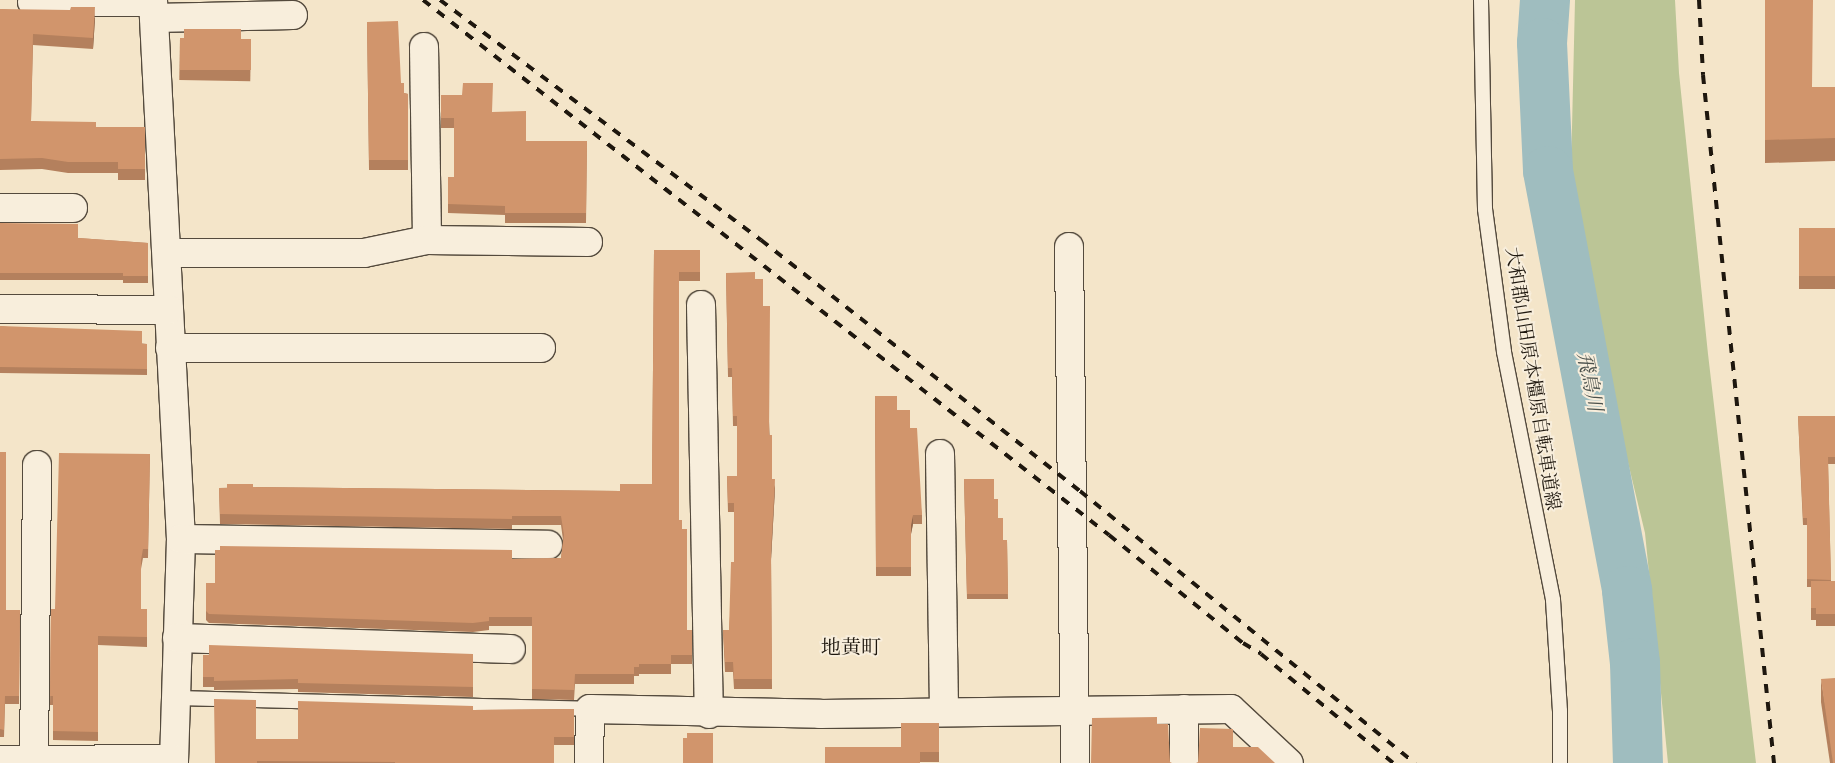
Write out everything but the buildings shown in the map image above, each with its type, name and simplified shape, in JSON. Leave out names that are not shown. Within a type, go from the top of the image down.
[{"type":"street","points":[[32,2],[293,15]]},
{"type":"street","points":[[0,760],[174,761],[181,538],[153,7]]},
{"type":"street","points":[[424,47],[427,240]]},
{"type":"street","points":[[0,208],[73,208]]},
{"type":"street","points":[[167,252],[364,252],[427,240],[588,242]]},
{"type":"street","points":[[1069,247],[1075,763]]},
{"type":"street","points":[[701,305],[709,714]]},
{"type":"street","points":[[0,309],[169,310]]},
{"type":"street","points":[[170,348],[541,348]]},
{"type":"street","points":[[940,454],[944,712]]},
{"type":"street","points":[[34,760],[37,465]]},
{"type":"street","points":[[181,538],[548,545]]},
{"type":"street","points":[[177,638],[511,649]]},
{"type":"street","points":[[588,763],[590,709],[709,714],[1231,709],[1289,763]]},
{"type":"street","points":[[1184,709],[1184,763]]},
{"type":"lane","name":"大和郡山田原本橿原自転車道線","points":[[1481,0],[1485,209],[1506,362],[1553,600],[1560,711],[1560,763]]},
{"type":"lane","points":[[176,698],[590,709]]},
{"type":"green space","points":[[1575,0],[1675,0],[1679,73],[1708,354],[1756,763],[1668,763],[1645,533],[1588,296],[1571,170]]},
{"type":"waterway","name":"飛鳥川","points":[[1545,0],[1542,43],[1548,171],[1627,591],[1635,663],[1638,763]]},
{"type":"railway","points":[[423,0],[1109,535],[1243,643],[1261,654],[1393,763]]},
{"type":"railway","points":[[440,0],[761,240],[1080,491],[1415,763]]},
{"type":"railway","points":[[1699,0],[1703,75],[1774,763]]},
{"type":"district","name":"地黄町","points":[[851,649]]}]
